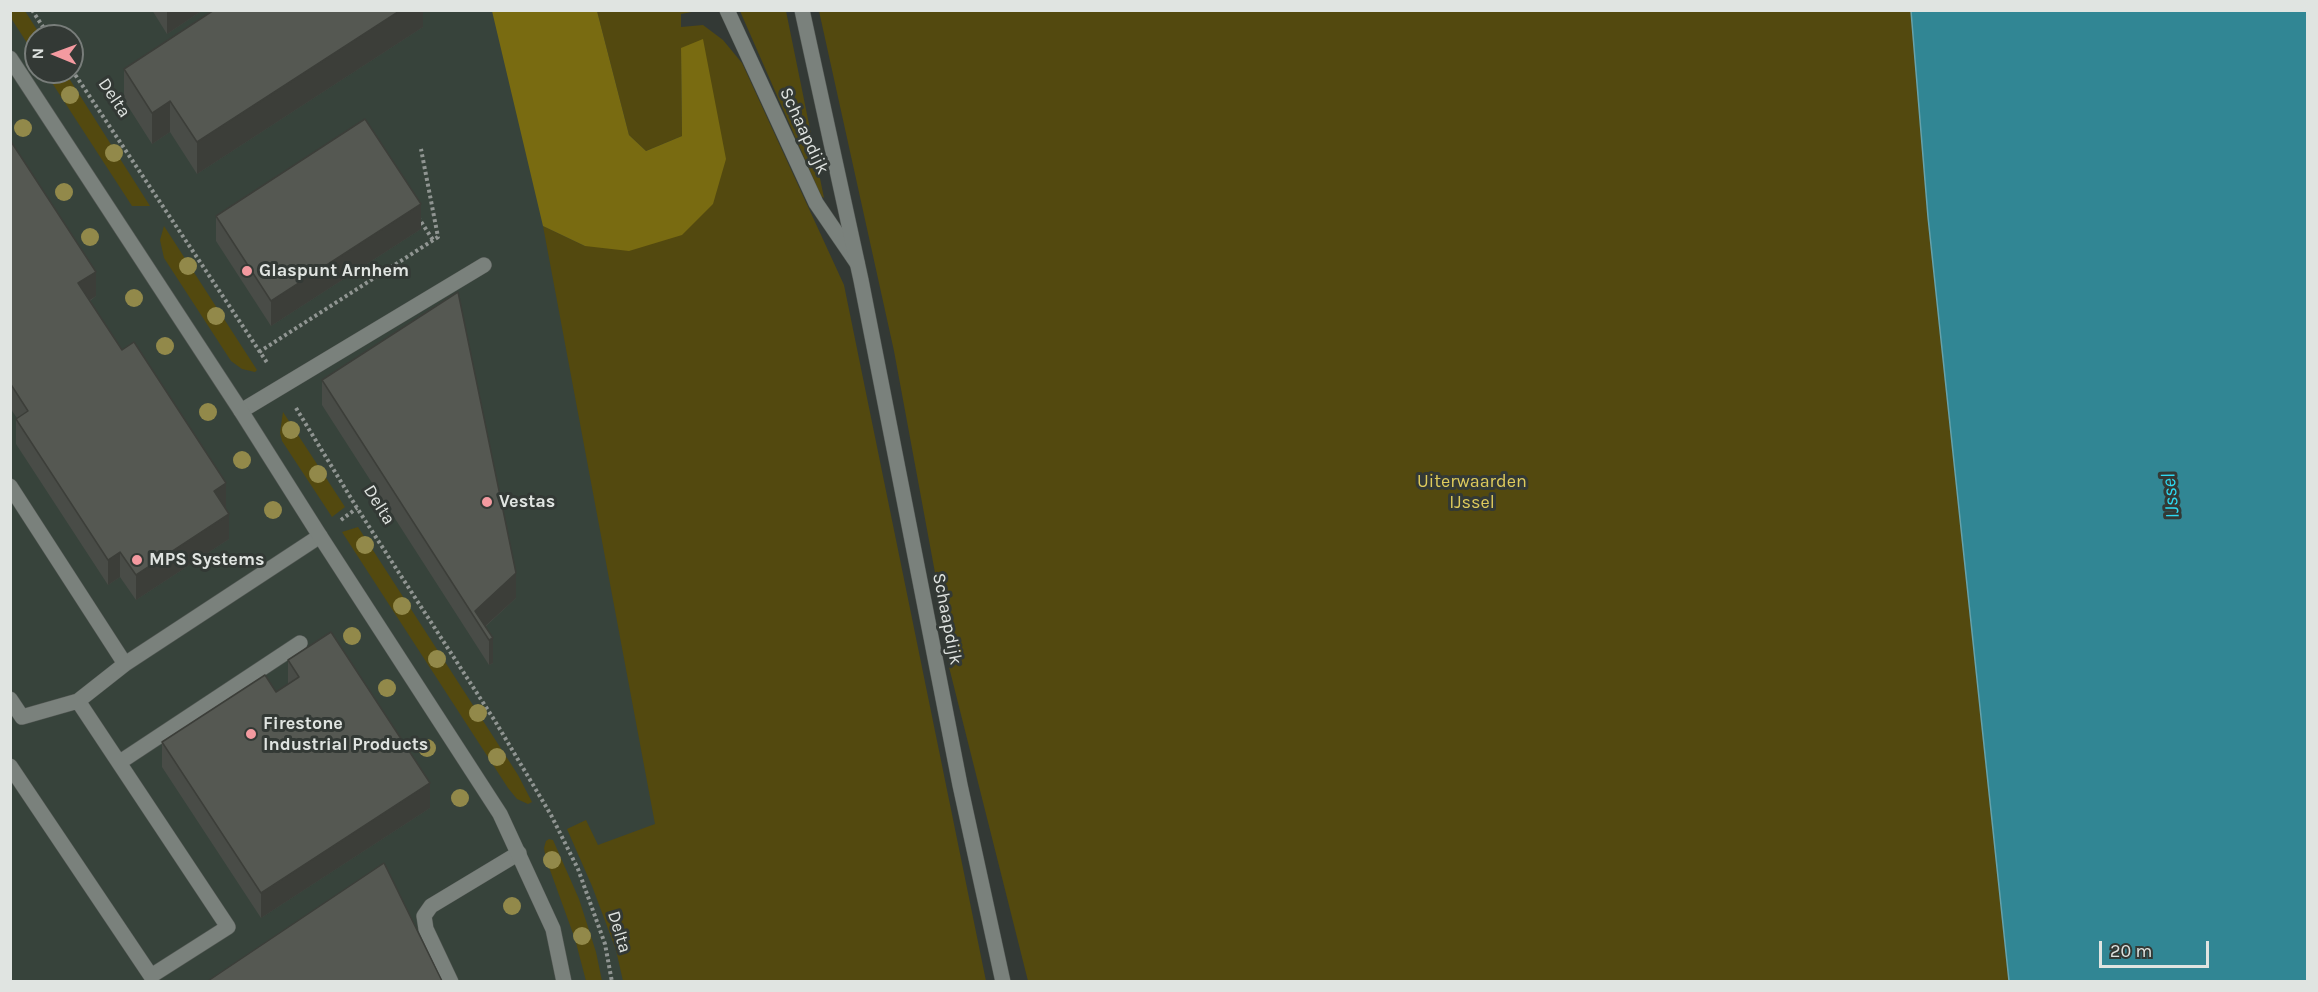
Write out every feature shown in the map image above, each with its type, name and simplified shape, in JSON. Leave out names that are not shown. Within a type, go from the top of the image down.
[{"type":"street","name":"Schaapdijk","points":[[727,10],[816,203],[857,263]]},
{"type":"street","name":"Schaapdijk","points":[[802,10],[857,263],[960,785],[1004,981]]},
{"type":"street","points":[[10,58],[242,411],[500,814],[553,929],[564,981]]},
{"type":"street","points":[[242,411],[484,265]]},
{"type":"street","points":[[10,486],[125,664]]},
{"type":"street","points":[[10,699],[16,721],[78,701],[125,664],[320,536]]},
{"type":"street","points":[[120,762],[300,643]]},
{"type":"street","points":[[10,766],[151,976],[228,927],[78,701]]},
{"type":"street","points":[[451,981],[426,929],[424,916],[431,906],[519,853]]},
{"type":"path","points":[[32,10],[41,24]]},
{"type":"path","name":"Delta","points":[[81,84],[282,386],[357,508],[495,721],[551,815],[578,869],[605,944],[612,981]]},
{"type":"path","points":[[259,352],[438,237],[421,149]]},
{"type":"path","points":[[413,210],[433,240]]},
{"type":"shaded area","points":[[10,11],[563,11],[694,981],[11,981]]},
{"type":"shaded area","points":[[492,11],[597,11],[629,135],[646,151],[682,136],[681,48],[703,39],[726,159],[713,204],[682,235],[629,251],[585,246],[543,226]]},
{"type":"green space","points":[[11,10],[25,11],[33,24],[24,24],[24,38],[11,18]]},
{"type":"green space","points":[[597,11],[697,11],[681,14],[681,27],[703,25],[723,40],[742,63],[844,285],[986,981],[623,981],[616,950],[567,829],[586,820],[598,845],[655,824],[543,226],[585,246],[713,204],[681,48],[682,136],[646,151],[629,135]]},
{"type":"green space","points":[[740,11],[786,11],[824,198],[821,196]]},
{"type":"green space","name":"Uiterwaarden IJssel","points":[[819,11],[1912,11],[1928,217],[2009,981],[1028,981],[948,663],[943,616],[894,351]]},
{"type":"green space","points":[[53,84],[73,84],[150,206],[132,206]]},
{"type":"green space","points":[[164,226],[257,370],[255,372],[242,369],[231,361],[164,258],[160,240]]},
{"type":"green space","points":[[283,412],[345,507],[332,517],[282,441],[280,433]]},
{"type":"green space","points":[[358,527],[518,775],[532,802],[528,804],[517,799],[508,788],[342,532]]},
{"type":"green space","points":[[549,839],[553,840],[579,899],[596,952],[602,981],[586,981],[575,939],[546,859],[544,848]]},
{"type":"water","name":"IJssel","points":[[1911,11],[2307,11],[2307,981],[2009,981],[1928,217]]},
{"type":"building","points":[[214,10],[401,10],[197,142],[170,101],[152,113],[124,69]]},
{"type":"building","points":[[365,119],[421,204],[271,301],[216,216]]},
{"type":"building","points":[[10,140],[96,272],[78,283],[122,350],[134,342],[226,483],[214,491],[229,514],[136,575],[120,552],[108,560],[16,419],[28,411],[10,383]]},
{"type":"building","points":[[458,292],[516,573],[475,611],[493,638],[489,640],[322,380]]},
{"type":"building","points":[[331,632],[430,783],[261,893],[162,742],[265,675],[276,692],[299,677],[288,660]]},
{"type":"building","points":[[384,863],[442,981],[208,981]]},
{"type":"place","name":"Glaspunt Arnhem","points":[[247,271]]},
{"type":"place","name":"Vestas","points":[[487,502]]},
{"type":"place","name":"MPS Systems","points":[[137,560]]},
{"type":"place","name":"Firestone Industrial Products","points":[[251,734]]}]
